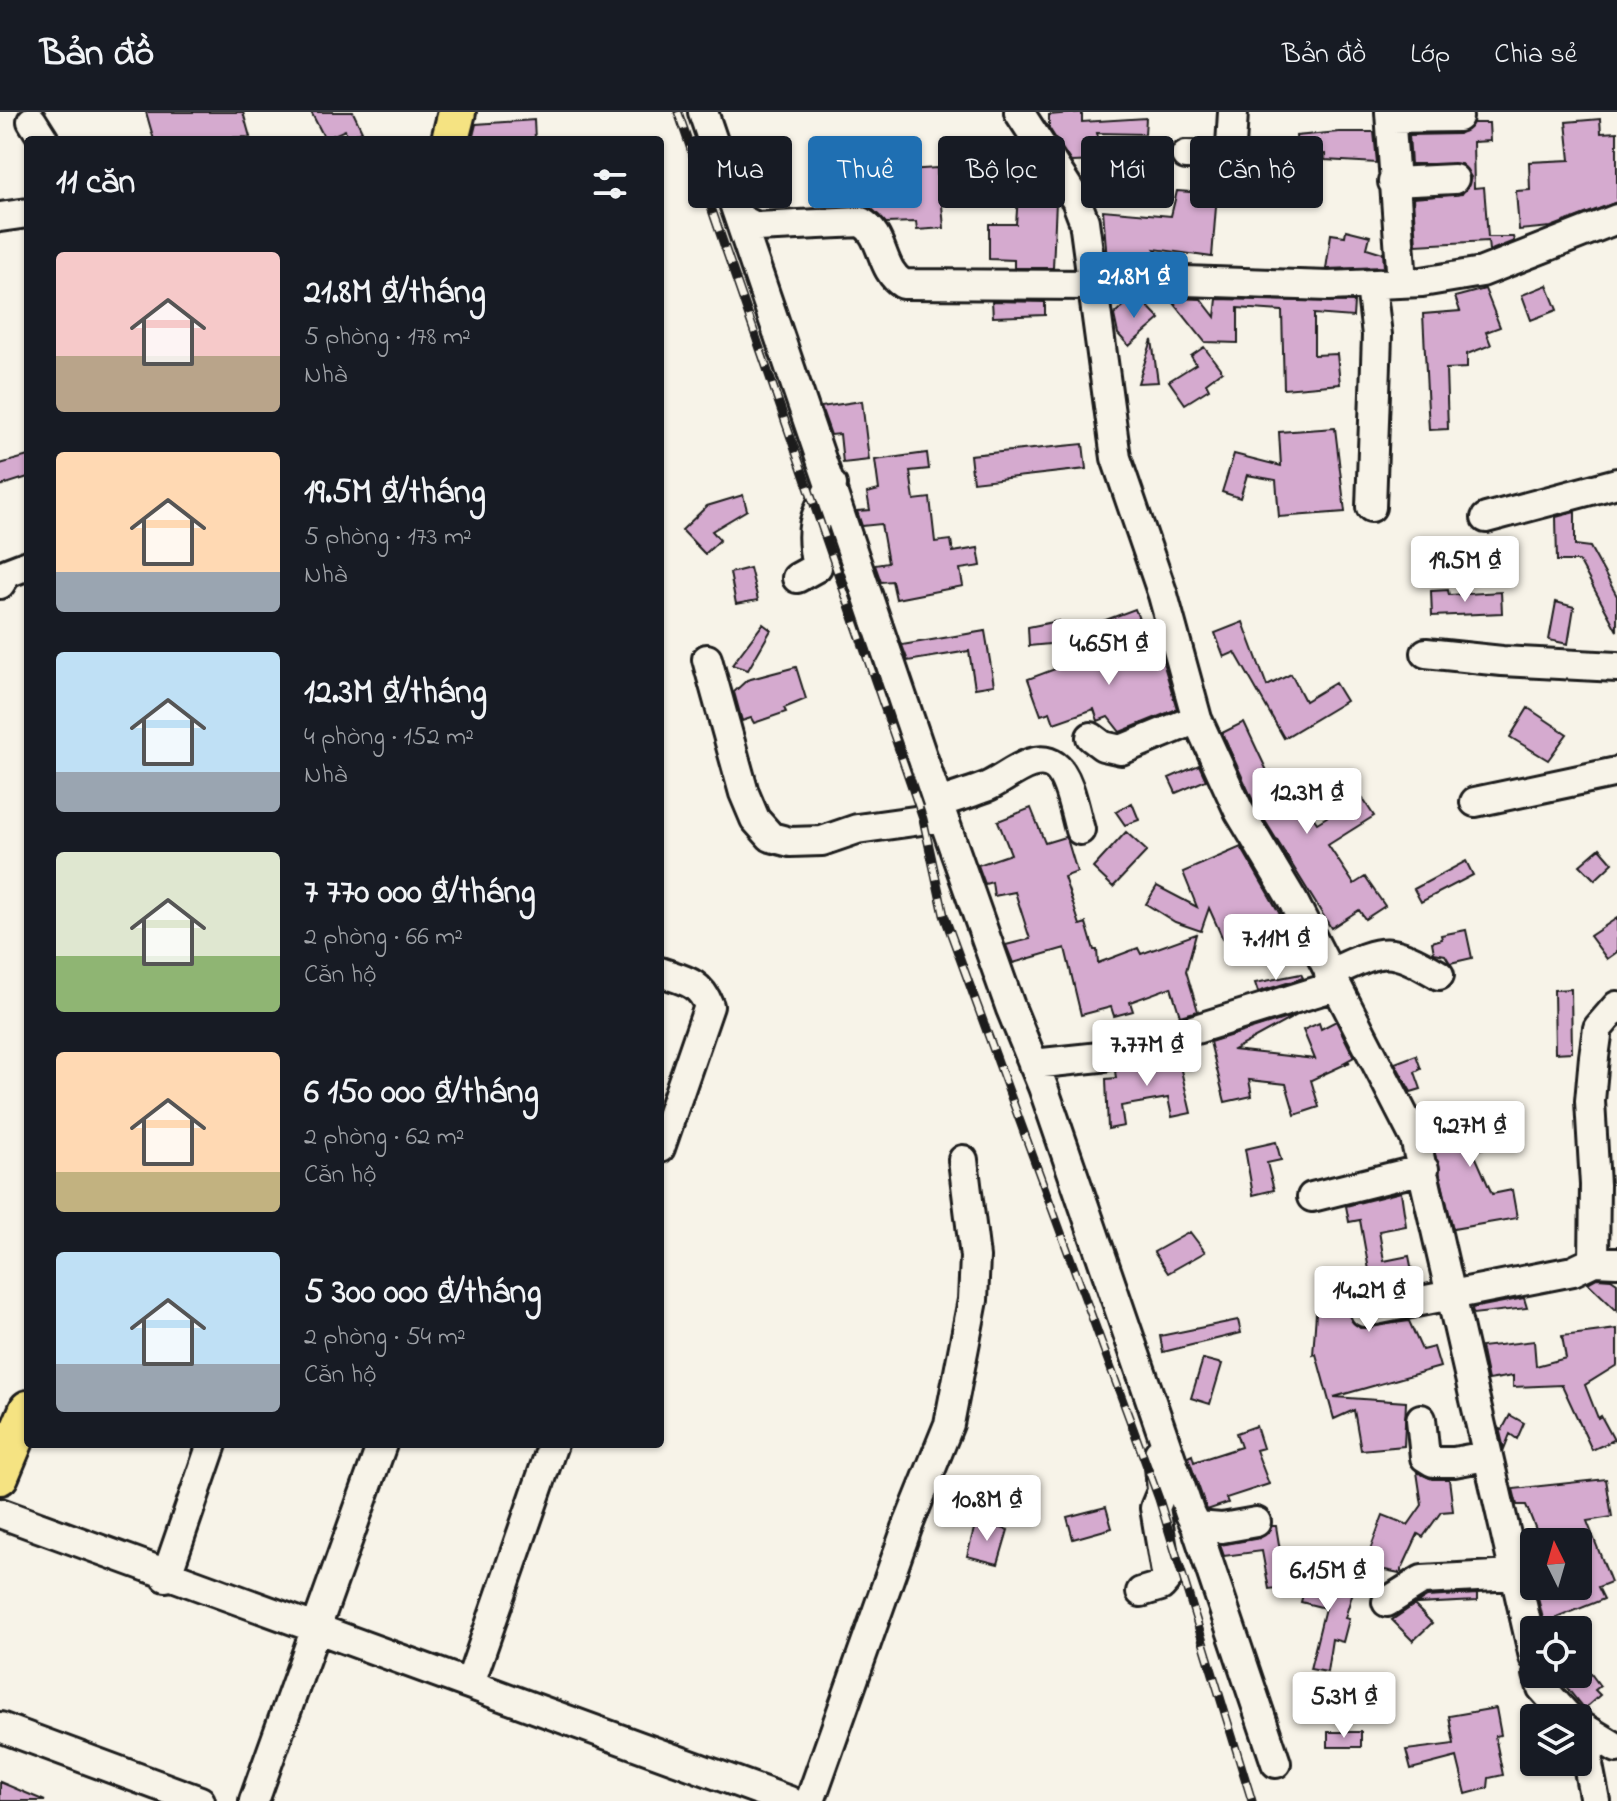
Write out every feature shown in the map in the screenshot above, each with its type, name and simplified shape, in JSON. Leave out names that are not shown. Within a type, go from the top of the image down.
[{"type":"main road","points":[[451,136],[457,112]]},
{"type":"main road","points":[[0,1476],[24,1419]]},
{"type":"street","points":[[703,112],[940,810],[1196,1526],[1276,1763]]},
{"type":"street","points":[[1019,112],[1076,200],[1084,221],[1095,282],[1116,458],[1163,595],[1197,719],[1239,811],[1293,901],[1415,1138],[1524,1616]]},
{"type":"street","points":[[1186,155],[1223,156],[1231,146],[1233,112]]},
{"type":"street","points":[[1402,283],[1390,115],[1458,117]]},
{"type":"street","points":[[1393,182],[1454,179]]},
{"type":"street","points":[[0,217],[24,214]]},
{"type":"street","points":[[739,218],[756,227],[861,222],[871,227],[889,271],[903,284],[1095,282],[1371,286],[1482,272],[1617,219]]},
{"type":"street","points":[[1371,286],[1377,335],[1371,507]]},
{"type":"street","points":[[1486,518],[1617,483]]},
{"type":"street","points":[[797,578],[817,567],[811,533],[817,510],[832,485]]},
{"type":"street","points":[[0,584],[7,573],[24,567]]},
{"type":"street","points":[[1426,653],[1617,670]]},
{"type":"street","points":[[707,659],[739,779],[755,819],[771,837],[790,842],[822,841],[857,829],[940,810],[1023,766],[1048,762],[1057,767],[1062,776],[1080,830]]},
{"type":"street","points":[[1091,737],[1103,746],[1121,750],[1197,719]]},
{"type":"street","points":[[1475,802],[1617,772]]},
{"type":"street","points":[[1033,1064],[1100,1057],[1131,1049],[1332,980],[1367,956],[1393,951],[1439,975]]},
{"type":"street","points":[[664,973],[695,983],[703,991],[709,1006],[664,1136]]},
{"type":"street","points":[[1365,1312],[1573,1271],[1605,1261],[1593,1071],[1598,1028],[1617,1006]]},
{"type":"street","points":[[810,1801],[907,1528],[949,1424],[973,1300],[975,1257],[963,1160]]},
{"type":"street","points":[[1312,1197],[1424,1169]]},
{"type":"street","points":[[1421,1419],[1425,1457],[1433,1462],[1486,1456]]},
{"type":"street","points":[[1141,1592],[1161,1586],[1167,1579],[1155,1508],[1162,1491],[1158,1454],[1166,1444]]},
{"type":"street","points":[[166,1577],[211,1448]]},
{"type":"street","points":[[254,1801],[381,1448]]},
{"type":"street","points":[[470,1683],[552,1448]]},
{"type":"street","points":[[0,1513],[166,1577],[470,1683],[789,1801]]},
{"type":"street","points":[[1196,1526],[1222,1528],[1256,1522]]},
{"type":"street","points":[[1387,1602],[1422,1580],[1514,1575]]},
{"type":"street","points":[[1542,1688],[1558,1704]]},
{"type":"street","points":[[0,1727],[200,1801]]},
{"type":"street","points":[[1592,1734],[1617,1748]]},
{"type":"street","points":[[1590,1776],[1595,1801]]},
{"type":"building","points":[[146,112],[243,112],[250,136],[153,136]]},
{"type":"building","points":[[311,112],[353,112],[362,131],[352,136],[347,136],[345,130],[323,136]]},
{"type":"building","points":[[1082,112],[1082,122],[1146,118],[1145,134],[1097,133],[1098,136],[1081,136],[1081,162],[1071,162],[1065,153],[1065,136],[1054,136],[1049,128],[1049,115]]},
{"type":"building","points":[[1600,119],[1601,133],[1617,132],[1617,202],[1551,227],[1519,230],[1516,191],[1530,190],[1529,162],[1570,160],[1566,122]]},
{"type":"building","points":[[534,120],[535,136],[473,136],[476,124]]},
{"type":"building","points":[[1473,123],[1489,123],[1490,141],[1473,142],[1474,188],[1484,187],[1488,237],[1513,237],[1514,241],[1489,251],[1488,241],[1416,245],[1413,198],[1462,194],[1471,177],[1461,164],[1411,164],[1409,135],[1459,134]]},
{"type":"building","points":[[1374,132],[1377,163],[1325,160],[1323,136],[1296,136]]},
{"type":"building","points":[[937,168],[938,208],[942,208],[944,228],[917,230],[916,222],[886,223],[871,208],[922,208],[922,169]]},
{"type":"building","points":[[1177,191],[1190,192],[1190,208],[1216,208],[1212,257],[1155,249],[1160,255],[1117,252],[1117,262],[1107,261],[1103,210],[1171,216]]},
{"type":"building","points":[[1017,208],[1056,208],[1053,268],[1014,268],[1014,260],[989,259],[989,224],[1016,224]]},
{"type":"building","points":[[1346,230],[1370,236],[1367,248],[1383,253],[1384,267],[1326,269],[1331,234],[1345,236]]},
{"type":"building","points":[[1547,285],[1557,310],[1531,320],[1522,295]]},
{"type":"building","points":[[1485,289],[1500,327],[1486,332],[1491,345],[1467,354],[1467,368],[1446,369],[1448,429],[1429,430],[1423,314],[1460,311],[1455,297]]},
{"type":"building","points":[[1134,296],[1138,296],[1160,319],[1129,346],[1118,334],[1114,315]]},
{"type":"building","points":[[1170,298],[1201,299],[1215,317],[1217,299],[1354,302],[1353,317],[1314,314],[1314,355],[1337,354],[1340,384],[1284,389],[1282,311],[1238,308],[1238,343],[1205,342]]},
{"type":"building","points":[[992,301],[1045,302],[1045,315],[993,317]]},
{"type":"building","points":[[1152,340],[1158,382],[1138,383]]},
{"type":"building","points":[[1204,347],[1222,371],[1206,383],[1209,389],[1185,404],[1169,381],[1196,364],[1191,356]]},
{"type":"building","points":[[862,401],[869,460],[843,463],[840,434],[831,435],[821,407]]},
{"type":"building","points":[[1335,428],[1345,512],[1279,517],[1276,480],[1247,475],[1240,498],[1222,492],[1234,454],[1281,466],[1279,432]]},
{"type":"building","points":[[1083,444],[1086,469],[973,482],[970,455]]},
{"type":"building","points":[[927,453],[929,469],[910,471],[914,500],[930,498],[935,542],[951,540],[953,552],[978,548],[981,566],[960,569],[963,586],[896,599],[892,581],[881,582],[875,565],[888,563],[881,524],[862,526],[857,511],[870,510],[867,493],[879,490],[875,460]]},
{"type":"building","points":[[24,457],[24,478],[0,486],[0,464]]},
{"type":"building","points":[[743,495],[747,510],[712,531],[720,540],[705,554],[682,530],[707,506]]},
{"type":"building","points":[[1575,512],[1575,545],[1590,547],[1617,596],[1617,631],[1579,561],[1557,561],[1556,517]]},
{"type":"building","points":[[750,568],[758,600],[736,604],[730,573]]},
{"type":"building","points":[[1448,590],[1449,595],[1501,592],[1502,613],[1432,616],[1431,591]]},
{"type":"building","points":[[1556,602],[1574,607],[1568,644],[1549,640]]},
{"type":"building","points":[[1135,609],[1144,632],[1062,642],[1060,637]]},
{"type":"building","points":[[1058,621],[1060,643],[1029,646],[1028,627]]},
{"type":"building","points":[[1243,622],[1267,686],[1291,674],[1305,701],[1335,683],[1346,701],[1284,738],[1235,652],[1224,657],[1215,633]]},
{"type":"building","points":[[763,624],[771,630],[748,670],[732,665]]},
{"type":"building","points":[[985,631],[994,685],[975,688],[969,651],[908,661],[902,645]]},
{"type":"building","points":[[1146,635],[1154,654],[1160,652],[1177,709],[1120,732],[1108,717],[1098,721],[1094,709],[1054,723],[1050,712],[1041,715],[1028,679]]},
{"type":"building","points":[[796,667],[806,699],[784,708],[786,712],[754,723],[751,718],[742,721],[734,692],[747,680]]},
{"type":"building","points":[[1528,708],[1567,734],[1548,760],[1510,737]]},
{"type":"building","points":[[1244,722],[1268,773],[1271,771],[1289,800],[1295,796],[1307,816],[1311,814],[1317,823],[1361,796],[1374,816],[1328,845],[1354,884],[1365,877],[1385,906],[1365,919],[1359,910],[1331,928],[1254,803],[1222,733]]},
{"type":"building","points":[[1199,765],[1206,780],[1176,793],[1169,778]]},
{"type":"building","points":[[1132,803],[1139,820],[1125,825],[1116,812]]},
{"type":"building","points":[[1031,808],[1045,843],[1065,837],[1068,842],[1077,872],[1064,877],[1080,925],[1086,923],[1094,950],[1097,950],[1098,963],[1138,948],[1141,954],[1196,934],[1186,971],[1198,1011],[1180,1016],[1171,987],[1130,1002],[1133,1011],[1114,1016],[1111,1007],[1081,1015],[1065,948],[1013,963],[1006,945],[1030,939],[1015,892],[994,896],[992,882],[985,884],[978,865],[1011,854],[998,821]]},
{"type":"building","points":[[1126,832],[1147,851],[1113,887],[1093,868]]},
{"type":"building","points":[[1241,847],[1285,923],[1227,948],[1209,908],[1201,931],[1175,922],[1146,904],[1157,886],[1197,907],[1183,872]]},
{"type":"building","points":[[1600,848],[1613,863],[1595,880],[1580,865]]},
{"type":"building","points":[[1466,861],[1473,875],[1421,902],[1414,889]]},
{"type":"building","points":[[1617,918],[1617,952],[1607,959],[1590,936]]},
{"type":"building","points":[[1466,930],[1472,958],[1450,963],[1445,955],[1434,953],[1432,942],[1442,939],[1441,935]]},
{"type":"building","points":[[1301,974],[1303,978],[1258,992],[1255,983]]},
{"type":"building","points":[[1571,989],[1572,1052],[1555,1053],[1554,990]]},
{"type":"building","points":[[1297,1015],[1233,1050],[1315,1059],[1303,1030],[1319,1023],[1321,1029],[1336,1021],[1354,1057],[1345,1062],[1350,1062],[1311,1080],[1319,1107],[1295,1115],[1286,1084],[1249,1080],[1252,1096],[1225,1102],[1210,1042]]},
{"type":"building","points":[[1177,1053],[1191,1113],[1172,1117],[1168,1098],[1121,1106],[1124,1126],[1108,1129],[1106,1079],[1116,1078],[1115,1071]]},
{"type":"building","points":[[1416,1055],[1421,1069],[1415,1072],[1421,1089],[1411,1092],[1395,1063]]},
{"type":"building","points":[[1496,1107],[1506,1142],[1473,1151],[1492,1194],[1512,1190],[1517,1218],[1453,1229],[1428,1126]]},
{"type":"building","points":[[1276,1142],[1281,1160],[1267,1163],[1274,1190],[1253,1195],[1245,1149]]},
{"type":"building","points":[[1401,1192],[1406,1226],[1379,1231],[1384,1261],[1409,1256],[1413,1276],[1401,1278],[1403,1287],[1354,1299],[1349,1316],[1360,1328],[1409,1321],[1422,1350],[1434,1347],[1440,1367],[1334,1397],[1406,1402],[1404,1446],[1361,1450],[1354,1410],[1334,1419],[1316,1354],[1313,1355],[1317,1299],[1324,1298],[1325,1279],[1371,1281],[1360,1220],[1349,1222],[1346,1206]]},
{"type":"building","points":[[1190,1232],[1205,1252],[1168,1273],[1154,1252]]},
{"type":"building","points":[[1597,1278],[1611,1279],[1617,1283],[1617,1311],[1588,1283]]},
{"type":"building","points":[[1524,1298],[1527,1308],[1473,1314],[1472,1308]]},
{"type":"building","points":[[1238,1320],[1241,1333],[1163,1352],[1160,1336]]},
{"type":"building","points":[[1617,1329],[1617,1365],[1585,1385],[1598,1418],[1601,1416],[1614,1440],[1592,1450],[1562,1385],[1513,1387],[1513,1376],[1488,1380],[1481,1347],[1534,1341],[1536,1366],[1566,1358],[1562,1336]]},
{"type":"building","points":[[1203,1359],[1222,1364],[1210,1404],[1191,1398]]},
{"type":"building","points":[[1510,1415],[1524,1423],[1517,1439],[1510,1434],[1504,1449],[1499,1428],[1502,1430]]},
{"type":"building","points":[[1256,1426],[1263,1448],[1256,1450],[1269,1484],[1226,1498],[1228,1503],[1207,1510],[1188,1457],[1192,1455],[1194,1462],[1241,1447],[1236,1433]]},
{"type":"building","points":[[1417,1472],[1432,1479],[1449,1479],[1453,1511],[1441,1512],[1423,1537],[1418,1534],[1400,1573],[1364,1566],[1383,1515],[1408,1525],[1422,1505]]},
{"type":"building","points":[[1606,1479],[1612,1517],[1587,1521],[1590,1528],[1535,1528],[1526,1505],[1517,1505],[1513,1489]]},
{"type":"building","points":[[1106,1507],[1112,1528],[1073,1539],[1067,1517]]},
{"type":"building","points":[[976,1521],[1008,1530],[998,1564],[967,1556]]},
{"type":"building","points":[[1276,1526],[1286,1587],[1269,1589],[1262,1551],[1224,1556],[1220,1545],[1260,1538]]},
{"type":"building","points":[[1592,1534],[1611,1582],[1598,1587],[1604,1599],[1562,1616],[1542,1616],[1538,1600],[1592,1600]]},
{"type":"building","points":[[1309,1572],[1355,1585],[1345,1618],[1349,1619],[1343,1642],[1332,1639],[1327,1672],[1310,1669],[1325,1608],[1301,1602]]},
{"type":"building","points":[[1477,1594],[1477,1601],[1416,1604],[1427,1597]]},
{"type":"building","points":[[1414,1605],[1432,1623],[1413,1641],[1392,1620]]},
{"type":"building","points":[[1592,1675],[1600,1686],[1595,1690],[1600,1695],[1590,1704],[1580,1704],[1567,1688],[1592,1688]]},
{"type":"building","points":[[1496,1708],[1501,1735],[1495,1736],[1503,1775],[1489,1778],[1488,1788],[1466,1794],[1457,1757],[1411,1769],[1406,1750],[1454,1744],[1449,1716]]},
{"type":"building","points":[[1328,1732],[1361,1732],[1361,1747],[1328,1747]]},
{"type":"building","points":[[0,1782],[45,1801],[0,1801]]},
{"type":"railway","points":[[678,112],[923,819],[944,915],[1159,1499],[1252,1801]]}]
